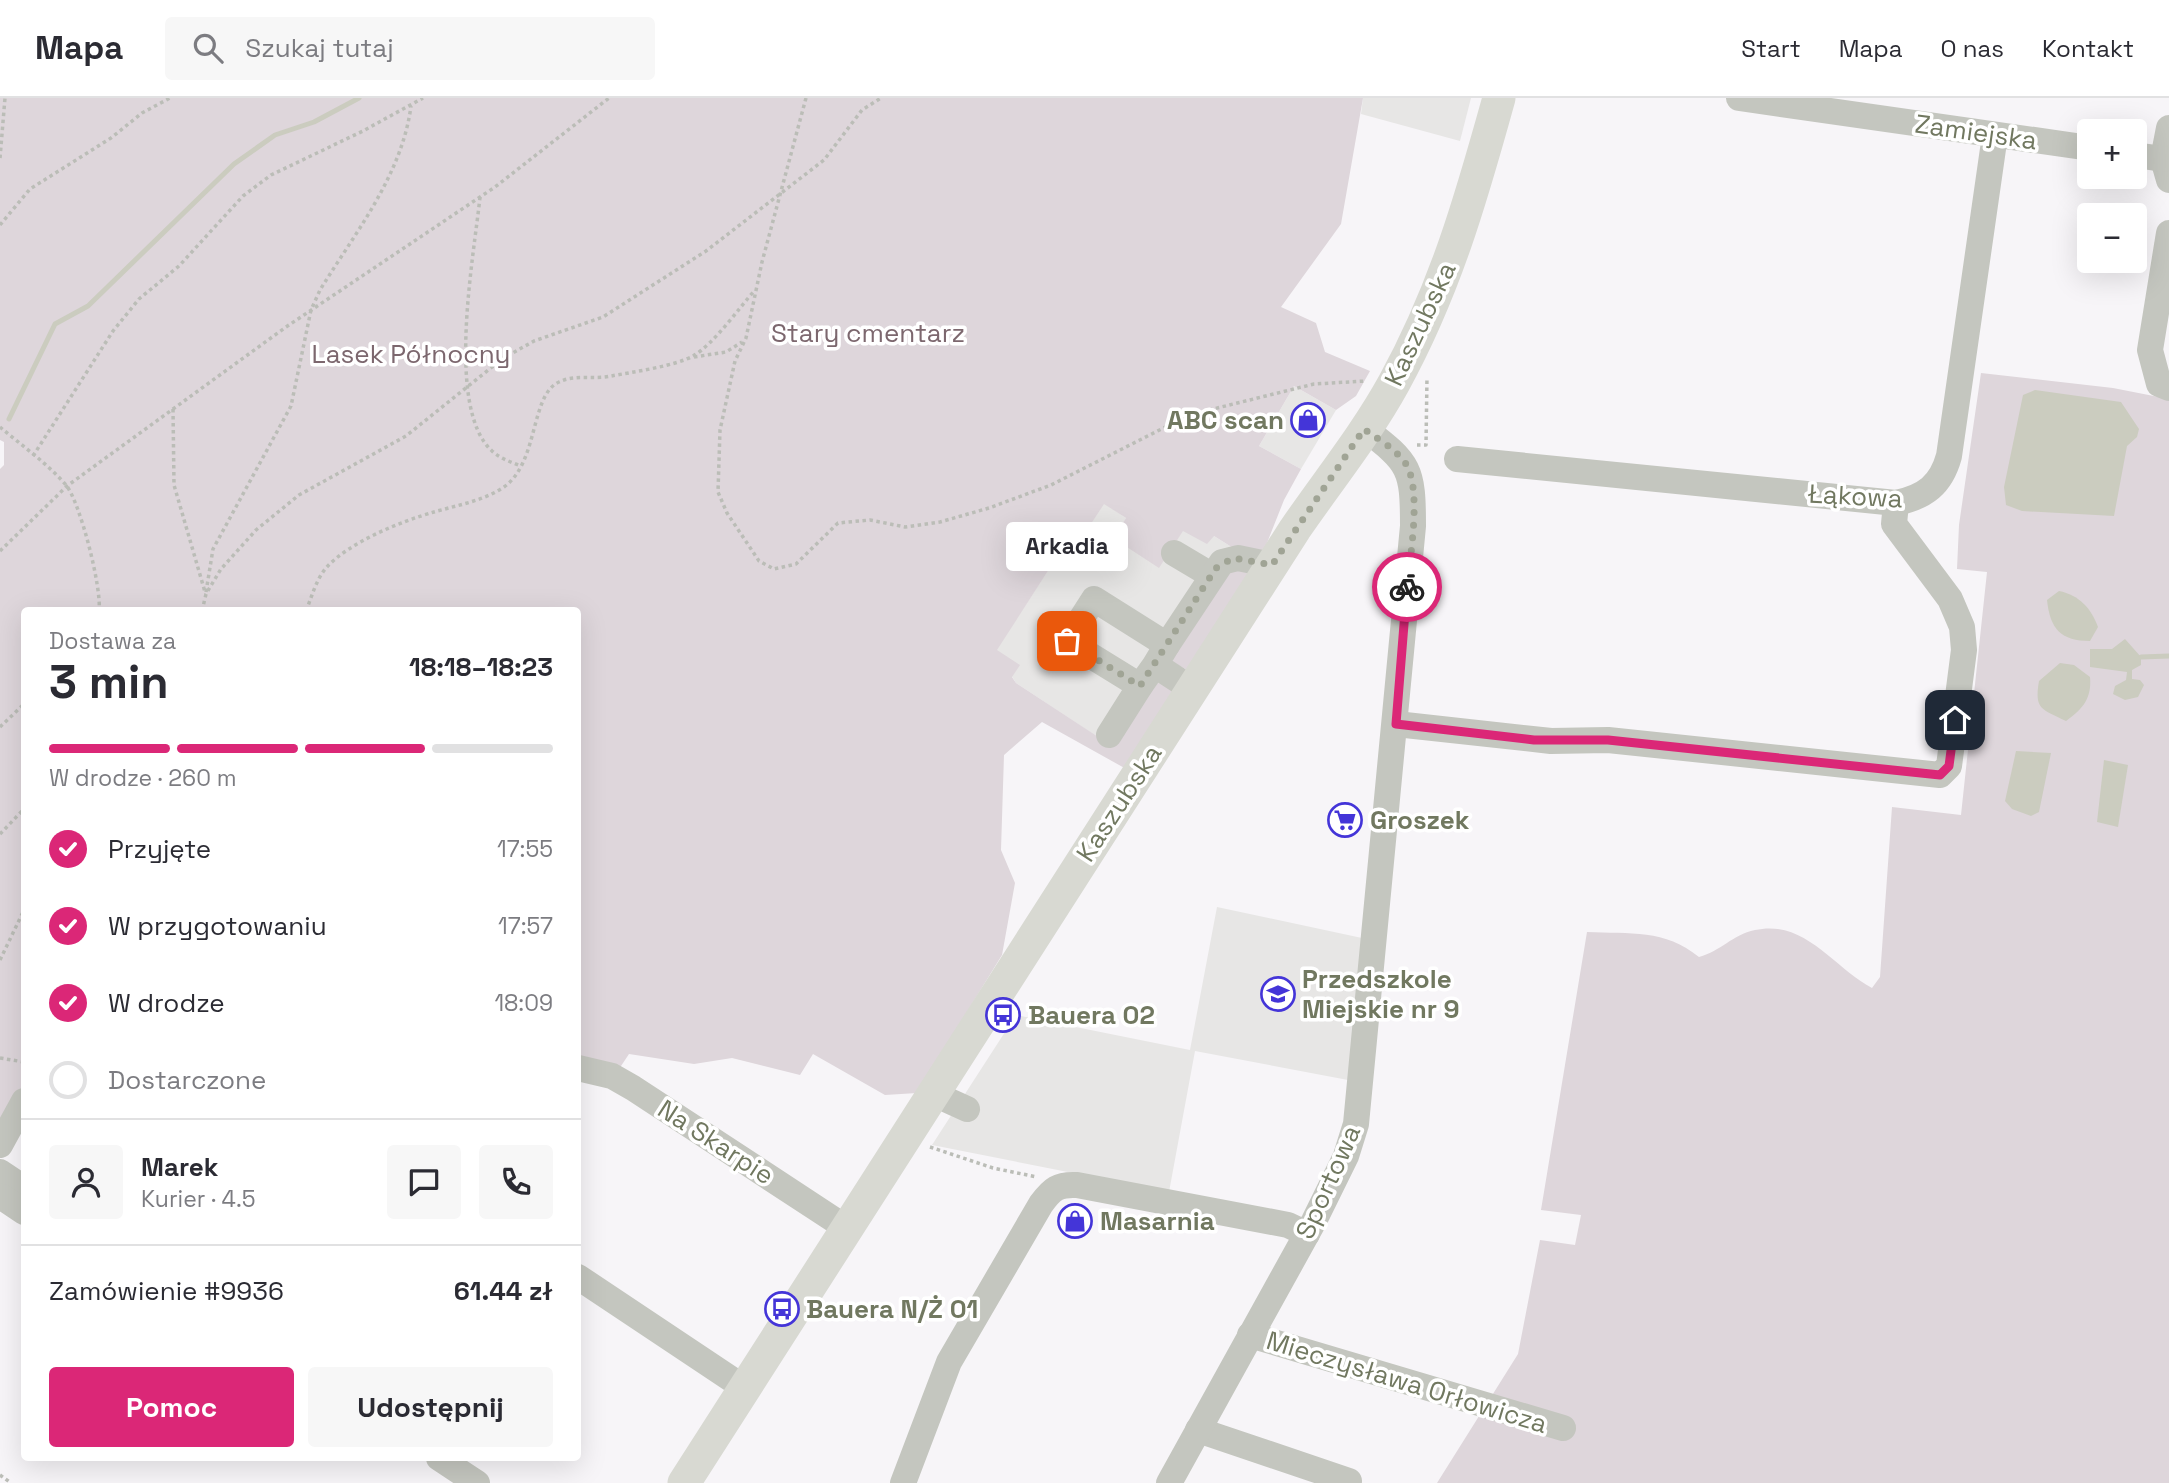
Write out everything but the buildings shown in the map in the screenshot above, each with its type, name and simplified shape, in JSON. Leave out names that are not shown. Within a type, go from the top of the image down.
[{"type":"main road","name":"Kaszubska","points":[[684,1483],[1272,565],[1392,386],[1437,293],[1461,233],[1499,98]]},
{"type":"street","name":"Zamiejska","points":[[1739,98],[2077,146]]},
{"type":"street","points":[[2147,160],[2166,169],[2169,128]]},
{"type":"street","name":"Łąkowa","points":[[1457,459],[1896,503],[1927,493],[1939,482],[1949,456],[1995,135]]},
{"type":"street","points":[[2169,233],[2151,350],[2159,384],[2169,388]]},
{"type":"street","name":"Sportowa","points":[[1169,1483],[1307,1234],[1346,1156],[1359,1105],[1396,724],[1413,493],[1406,465],[1393,450],[1364,429]]},
{"type":"street","points":[[1396,724],[1551,741],[1608,740],[1940,775],[1949,766],[1964,650],[1962,626],[1950,599],[1894,524],[1896,503]]},
{"type":"street","points":[[1174,553],[1211,575]]},
{"type":"street","points":[[1109,735],[1211,575],[1222,562],[1233,558],[1272,565]]},
{"type":"street","points":[[1154,665],[1192,689]]},
{"type":"street","name":"Na Skarpie","points":[[581,1069],[612,1076],[622,1082],[848,1230]]},
{"type":"street","points":[[934,1094],[967,1109]]},
{"type":"street","points":[[0,1145],[21,1106]]},
{"type":"street","points":[[0,1172],[21,1186]]},
{"type":"street","points":[[902,1483],[949,1362],[1041,1204],[1054,1188],[1062,1184],[1077,1185],[1288,1226],[1307,1234]]},
{"type":"street","points":[[0,1196],[21,1210]]},
{"type":"street","points":[[581,1279],[746,1389]]},
{"type":"street","name":"Mieczysława Orłowicza","points":[[1251,1335],[1563,1429]]},
{"type":"street","points":[[1198,1430],[1349,1481]]},
{"type":"street","points":[[444,1461],[477,1483]]},
{"type":"path","points":[[0,225],[30,189],[111,138],[142,113],[170,98]]},
{"type":"path","points":[[33,456],[113,331],[139,299],[179,266],[223,215],[271,176],[423,98]]},
{"type":"path","points":[[0,551],[67,486],[311,310],[480,197],[609,98]]},
{"type":"path","points":[[806,98],[779,197],[746,338],[735,361],[720,430],[718,492],[727,513],[754,555],[774,569],[796,564],[838,523],[870,520],[905,527],[940,522],[989,508],[1051,485],[1189,415],[1314,384],[1363,380],[1392,386]]},
{"type":"path","points":[[206,594],[221,569],[256,530],[299,495],[406,436],[467,387],[534,341],[603,317],[633,300],[779,197],[824,160],[862,110],[881,98]]},
{"type":"path","points":[[0,113],[5,100]]},
{"type":"path","points":[[0,158],[5,100]]},
{"type":"path","points":[[203,607],[213,549],[291,406],[311,310],[320,290],[398,158],[407,132],[411,106]]},
{"type":"path","points":[[480,197],[466,322],[467,387],[477,426],[490,450],[504,460],[521,466]]},
{"type":"path","points":[[691,357],[757,288]]},
{"type":"path","points":[[308,607],[317,582],[327,566],[348,551],[411,518],[491,494],[507,485],[531,446],[544,396],[558,382],[582,377],[608,377],[691,357],[726,352],[746,338]]},
{"type":"path","points":[[1393,450],[1406,434],[1419,446],[1426,445],[1427,371]]},
{"type":"path","points":[[173,409],[173,485],[206,594]]},
{"type":"path","points":[[0,427],[67,486],[76,504],[96,573],[99,607]]},
{"type":"path","points":[[0,727],[21,707]]},
{"type":"path","points":[[0,834],[21,812]]},
{"type":"path","points":[[0,960],[21,916]]},
{"type":"path","points":[[0,1058],[21,1062]]},
{"type":"path","points":[[925,1145],[993,1168],[1046,1179],[1054,1188]]},
{"type":"path","points":[[0,1475],[12,1483]]},
{"type":"shaded area","points":[[1363,98],[1471,98],[1460,141],[1361,114]]},
{"type":"shaded area","points":[[1294,386],[1336,410],[1301,469],[1259,446]]},
{"type":"shaded area","points":[[2035,390],[2121,402],[2139,429],[2137,437],[2127,446],[2114,516],[2022,511],[2006,505],[2004,487],[2023,395]]},
{"type":"shaded area","points":[[1104,503],[1126,518],[1114,539],[1174,544],[1183,530],[1214,536],[1241,553],[1119,751],[1016,683],[996,650],[1064,546],[1074,550]]},
{"type":"shaded area","points":[[2059,591],[2078,599],[2092,614],[2098,627],[2090,641],[2071,639],[2054,626],[2047,600]]},
{"type":"shaded area","points":[[2125,639],[2141,657],[2141,665],[2132,670],[2132,679],[2140,680],[2144,685],[2138,697],[2125,700],[2113,694],[2115,686],[2126,680],[2127,672],[2090,667],[2090,649],[2112,649]]},
{"type":"shaded area","points":[[2060,663],[2074,665],[2090,677],[2088,697],[2066,721],[2046,711],[2038,698],[2039,681]]},
{"type":"shaded area","points":[[2016,751],[2051,753],[2039,812],[2031,816],[2012,809],[2005,801]]},
{"type":"shaded area","points":[[2104,760],[2128,765],[2118,827],[2097,822]]},
{"type":"shaded area","points":[[1217,907],[1362,938],[1348,1080],[1195,1051],[1169,1192],[932,1145],[1016,1015],[1190,1050]]},
{"type":"green space","name":"Lasek Północny","points":[[0,98],[1363,98],[1341,224],[1281,307],[1316,323],[1325,352],[1370,371],[1356,396],[1336,410],[1294,386],[1259,446],[1301,469],[1284,500],[1263,553],[1241,553],[1214,536],[1207,544],[1183,531],[1159,568],[1113,538],[1126,518],[1104,504],[1074,550],[1064,546],[997,650],[1020,665],[1012,677],[1016,683],[1109,744],[1158,683],[1165,684],[1173,691],[1128,770],[1042,722],[1004,755],[1001,850],[1015,883],[1002,955],[917,1093],[885,1095],[813,1054],[800,1075],[732,1058],[694,1064],[629,1054],[619,1069],[581,1059],[581,607],[21,607],[21,1092],[0,1130],[0,469],[4,465],[4,442],[0,440]]},
{"type":"green space","points":[[1981,373],[2113,388],[2169,399],[2169,1483],[1437,1483],[1518,1354],[1540,1240],[1575,1245],[1581,1215],[1541,1210],[1587,932],[1660,937],[1699,957],[1755,930],[1789,932],[1818,947],[1872,988],[1880,977],[1892,807],[1961,815],[1987,572],[1957,569],[1959,525]]},
{"type":"green space","points":[[1226,565],[1248,573],[1187,670],[1173,662],[1173,650]]},
{"type":"waterway","points":[[9,419],[55,324],[88,306],[234,164],[275,135],[314,122],[359,98]]},
{"type":"waterway","points":[[2141,657],[2169,656]]},
{"type":"way so far","points":[[1067,641],[1140,686],[1216,568],[1222,562],[1233,558],[1272,565],[1364,429],[1393,450],[1406,465],[1410,478],[1413,526],[1407,587]]},
{"type":"place","name":"ABC scan","points":[[1308,420]]},
{"type":"place","name":"Arkadia","points":[[1067,641]]},
{"type":"place","name":"Groszek","points":[[1345,820]]},
{"type":"place","name":"Przedszkole Miejskie nr 9","points":[[1278,994]]},
{"type":"place","name":"Bauera 02","points":[[1003,1015]]},
{"type":"place","name":"Masarnia","points":[[1075,1221]]},
{"type":"place","name":"Bauera N/Ż 01","points":[[782,1309]]},
{"type":"route","points":[[1407,587],[1396,724],[1534,740],[1608,740],[1940,775],[1949,766],[1955,720]]},
{"type":"park label","name":"Stary cmentarz","points":[[868,333]]}]
